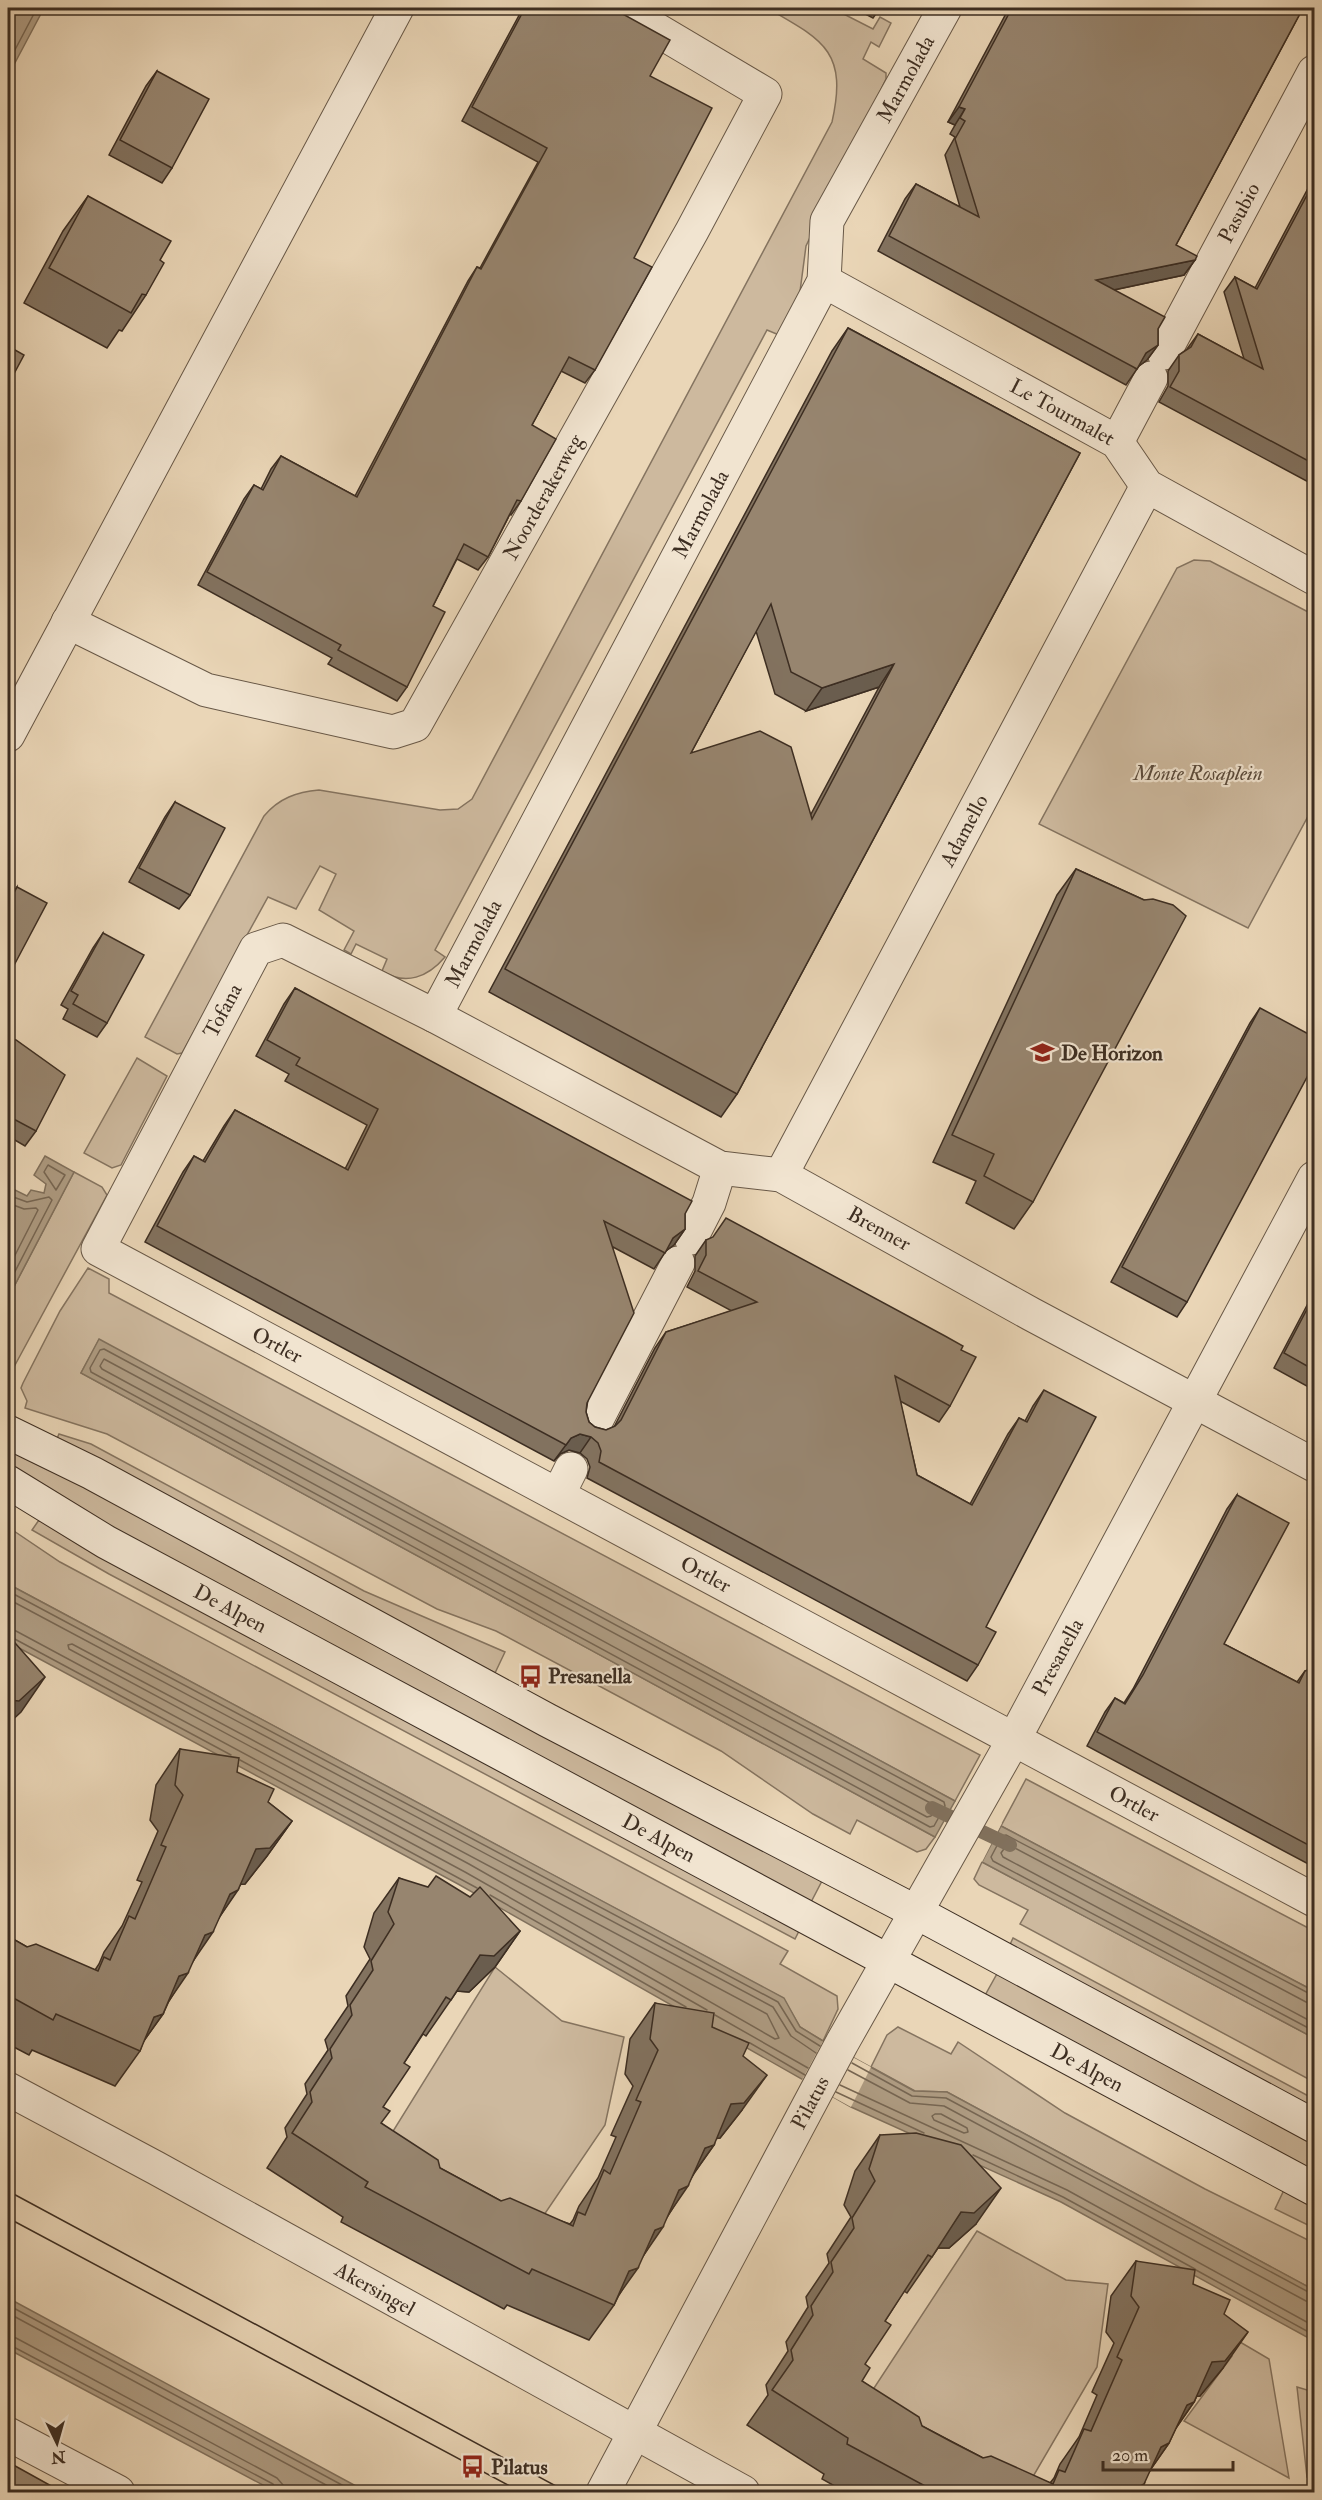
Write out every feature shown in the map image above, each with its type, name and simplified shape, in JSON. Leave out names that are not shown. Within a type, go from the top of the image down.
[{"type":"street","points":[[8,735],[397,8]]},
{"type":"street","name":"Noorderakerweg","points":[[68,622],[206,690],[393,732],[415,725],[692,231],[765,94],[620,8]]},
{"type":"street","name":"Marmolada","points":[[435,1016],[824,281],[827,222],[945,8]]},
{"type":"street","name":"Pasubio","points":[[1117,442],[1314,72]]},
{"type":"street","name":"Le Tourmalet","points":[[824,281],[1117,442],[1147,486],[1314,578]]},
{"type":"street","name":"Adamello","points":[[782,1175],[1147,486]]},
{"type":"street","name":"Tofana","points":[[98,1250],[256,949],[283,940],[435,1016]]},
{"type":"street","name":"Brenner","points":[[435,1016],[720,1168],[782,1175],[1314,1465]]},
{"type":"street","points":[[593,1427],[709,1203],[720,1168]]},
{"type":"street","name":"Presanella","points":[[887,1962],[1014,1739],[1314,1178]]},
{"type":"street","name":"Ortler","points":[[98,1250],[564,1482],[1014,1739],[1314,1900]]},
{"type":"street","points":[[8,1432],[92,1473],[547,1720],[914,1911],[1314,2126]]},
{"type":"street","name":"De Alpen","points":[[8,1482],[117,1547],[1314,2189]]},
{"type":"street","name":"Pilatus","points":[[603,2493],[887,1962]]},
{"type":"street","name":"Akersingel","points":[[8,2090],[166,2174],[743,2493]]},
{"type":"street","points":[[8,2433],[107,2490]]},
{"type":"green space","points":[[767,8],[832,8],[873,29],[880,17],[891,23],[879,47],[871,42],[863,59],[886,73],[886,79],[806,246],[799,299],[779,335],[767,330],[435,950],[445,957],[424,974],[400,978],[382,971],[387,959],[356,944],[351,954],[344,950],[354,931],[319,910],[336,874],[320,866],[296,909],[268,897],[182,1053],[177,1054],[145,1037],[264,816],[282,800],[303,792],[319,790],[440,810],[458,809],[472,799],[832,122],[836,79],[833,63],[826,50],[803,29]]},
{"type":"green space","name":"Monte Rosaplein","points":[[1194,560],[1210,561],[1314,615],[1314,805],[1248,928],[1039,824],[1177,568]]},
{"type":"green space","points":[[137,1058],[167,1076],[121,1165],[112,1168],[84,1153]]},
{"type":"green space","points":[[74,1172],[102,1187],[107,1195],[8,1378],[8,1298]]},
{"type":"green space","points":[[88,1268],[109,1279],[109,1293],[980,1755],[955,1801],[99,1340],[81,1373],[935,1837],[926,1849],[917,1852],[857,1820],[850,1834],[813,1814],[721,1751],[496,1631],[437,1609],[107,1434],[25,1408],[27,1401],[21,1388],[23,1383],[60,1311]]},
{"type":"green space","points":[[59,1434],[91,1444],[364,1591],[505,1652],[495,1673],[56,1441]]},
{"type":"green space","points":[[8,1447],[824,1877],[809,1906],[8,1471]]},
{"type":"green space","points":[[39,1520],[800,1929],[795,1939],[109,1574],[32,1530]]},
{"type":"green space","points":[[8,1527],[60,1562],[788,1951],[780,1964],[837,1996],[838,2009],[823,2041],[800,2027],[783,1998],[8,1584]]},
{"type":"green space","points":[[1026,1779],[1314,1931],[1314,1991],[1001,1826]]},
{"type":"green space","points":[[982,1862],[1314,2038],[1314,2082],[1020,1924],[1028,1910],[979,1885],[974,1879]]},
{"type":"green space","points":[[1013,1938],[1314,2099],[1314,2113],[1008,1949]]},
{"type":"green space","points":[[495,1967],[562,2021],[624,2037],[605,2125],[527,2240],[377,2157]]},
{"type":"green space","points":[[998,1972],[1314,2141],[1314,2177],[983,1999]]},
{"type":"green space","points":[[898,2027],[951,2054],[958,2042],[1065,2113],[1205,2189],[1314,2243],[1314,2290],[947,2092],[915,2091],[871,2067],[887,2035]]},
{"type":"green space","points":[[1284,2190],[1314,2204],[1314,2228],[1275,2209]]},
{"type":"green space","points":[[977,2231],[1066,2280],[1108,2284],[1097,2367],[1024,2492],[857,2414]]},
{"type":"green space","points":[[1206,2322],[1269,2359],[1289,2478],[1184,2421],[1232,2356]]},
{"type":"green space","points":[[1297,2387],[1314,2392],[1313,2478],[1307,2477]]},
{"type":"water","points":[[8,8],[44,8],[8,76]]},
{"type":"water","points":[[45,1156],[74,1172],[8,1298],[8,1194],[11,1188],[27,1196],[31,1190],[44,1193],[46,1184],[34,1175]]},
{"type":"water","points":[[99,1339],[955,1801],[935,1837],[81,1373]]},
{"type":"water","points":[[8,1584],[784,1998],[800,2027],[914,2091],[947,2092],[1314,2290],[1314,2341],[1061,2202],[851,2107],[458,1884],[8,1642]]},
{"type":"water","points":[[1001,1826],[1314,1991],[1314,2038],[982,1862]]},
{"type":"water","points":[[8,2298],[367,2492],[276,2492],[8,2349]]},
{"type":"pier","points":[[1002,1823],[982,1862],[979,1860],[998,1824]]},
{"type":"pier","points":[[823,2041],[871,2067],[851,2107],[802,2080]]},
{"type":"building","points":[[525,8],[612,8],[670,40],[650,76],[712,108],[634,258],[652,267],[595,370],[569,357],[532,425],[556,439],[521,501],[517,500],[488,557],[464,544],[433,606],[445,612],[407,687],[338,650],[341,645],[207,572],[254,485],[263,490],[281,456],[357,497],[477,267],[481,269],[547,148],[472,107]]},
{"type":"building","points":[[1012,8],[1303,8],[1176,245],[1197,256],[1195,260],[1096,280],[1165,317],[1158,329],[1158,345],[1146,353],[1137,369],[889,236],[916,184],[979,217],[955,139],[965,121],[960,118],[965,109],[959,107]]},
{"type":"building","points":[[157,71],[209,99],[172,168],[120,140]]},
{"type":"building","points":[[1314,182],[1314,464],[1170,387],[1179,371],[1179,355],[1191,347],[1198,334],[1263,369],[1235,277],[1257,289]]},
{"type":"building","points":[[88,196],[171,241],[160,260],[164,263],[146,295],[142,294],[131,313],[49,268]]},
{"type":"building","points":[[848,328],[1080,453],[737,1094],[505,969]],"holes":[[[771,604],[791,672],[822,688],[894,664],[812,819],[791,747],[760,731],[691,753]]]},
{"type":"building","points":[[8,346],[24,355],[8,385]]},
{"type":"building","points":[[8,466],[13,469],[8,482]]},
{"type":"building","points":[[175,802],[225,828],[190,895],[139,868]]},
{"type":"building","points":[[1076,869],[1144,900],[1153,899],[1173,905],[1186,916],[1033,1202],[984,1176],[994,1154],[952,1135]]},
{"type":"building","points":[[17,887],[47,903],[11,971],[8,969],[8,905]]},
{"type":"building","points":[[103,933],[144,955],[107,1023],[73,1004],[78,995],[71,991]]},
{"type":"building","points":[[295,988],[692,1201],[685,1214],[685,1229],[673,1238],[665,1253],[604,1221],[634,1313],[587,1403],[586,1412],[589,1422],[595,1427],[606,1430],[621,1420],[666,1332],[757,1302],[698,1271],[706,1255],[706,1240],[713,1237],[726,1218],[963,1346],[961,1350],[976,1357],[950,1406],[895,1376],[917,1475],[972,1505],[1019,1418],[1027,1422],[1044,1390],[1096,1417],[986,1627],[996,1632],[978,1665],[599,1462],[601,1451],[598,1443],[591,1437],[580,1434],[571,1438],[566,1445],[157,1226],[194,1156],[205,1162],[235,1110],[348,1170],[378,1109],[296,1065],[300,1058],[267,1040]]},
{"type":"building","points":[[1260,1008],[1314,1037],[1314,1064],[1187,1302],[1122,1267]]},
{"type":"building","points":[[8,1037],[16,1040],[65,1075],[36,1131],[8,1116]]},
{"type":"building","points":[[1314,1296],[1314,1370],[1284,1353]]},
{"type":"building","points":[[1237,1495],[1289,1523],[1224,1644],[1299,1683],[1305,1671],[1314,1668],[1314,1848],[1097,1732],[1115,1698],[1125,1704],[1143,1675]]},
{"type":"building","points":[[8,1635],[45,1677],[19,1701],[8,1700]]},
{"type":"building","points":[[180,1749],[239,1758],[237,1772],[274,1789],[268,1802],[292,1821],[270,1848],[256,1849],[238,1890],[230,1894],[213,1932],[205,1935],[188,1973],[179,1976],[163,2014],[154,2017],[140,2051],[56,2014],[53,2020],[8,1995],[8,1936],[27,1947],[36,1944],[98,1971],[104,1957],[110,1960],[129,1916],[135,1919],[166,1847],[161,1845],[183,1795],[175,1785]]},
{"type":"building","points":[[436,1876],[470,1897],[480,1887],[520,1931],[494,1956],[480,1955],[451,2000],[446,1997],[404,2063],[410,2067],[383,2107],[390,2111],[381,2123],[438,2160],[440,2168],[501,2201],[510,2198],[573,2226],[578,2212],[585,2215],[604,2170],[610,2174],[641,2102],[636,2100],[658,2050],[650,2039],[655,2003],[714,2013],[712,2027],[749,2043],[743,2056],[767,2075],[744,2103],[731,2104],[714,2145],[705,2148],[688,2186],[679,2190],[663,2227],[655,2230],[638,2268],[629,2271],[614,2305],[532,2269],[529,2274],[365,2187],[368,2182],[292,2133],[312,2102],[310,2092],[332,2058],[330,2049],[352,2015],[350,2005],[373,1970],[371,1961],[394,1924],[388,1912],[399,1878],[428,1887]]},
{"type":"building","points":[[916,2133],[961,2145],[1001,2188],[974,2213],[961,2212],[932,2257],[928,2255],[885,2321],[891,2325],[865,2364],[870,2368],[862,2381],[919,2417],[922,2426],[952,2442],[983,2458],[991,2456],[1053,2484],[1059,2470],[1065,2472],[1084,2429],[1091,2431],[1122,2360],[1117,2357],[1139,2307],[1131,2296],[1136,2261],[1195,2270],[1193,2284],[1230,2300],[1224,2314],[1248,2332],[1225,2361],[1212,2362],[1194,2402],[1187,2405],[1169,2443],[1161,2447],[1144,2484],[1136,2488],[1133,2493],[938,2493],[847,2444],[848,2438],[772,2390],[793,2360],[791,2350],[813,2315],[811,2306],[833,2272],[831,2262],[854,2228],[852,2218],[875,2181],[869,2169],[880,2135]]},
{"type":"building","points":[[8,2462],[64,2493],[8,2493]]},
{"type":"waterway","points":[[932,1808],[1010,1845]]},
{"type":"tram line","points":[[8,2191],[567,2492]]},
{"type":"tram line","points":[[8,2218],[521,2492]]},
{"type":"place","name":"De Horizon","points":[[1043,1053]]},
{"type":"place","name":"Presanella","points":[[530,1676]]},
{"type":"place","name":"Pilatus","points":[[473,2467]]}]
